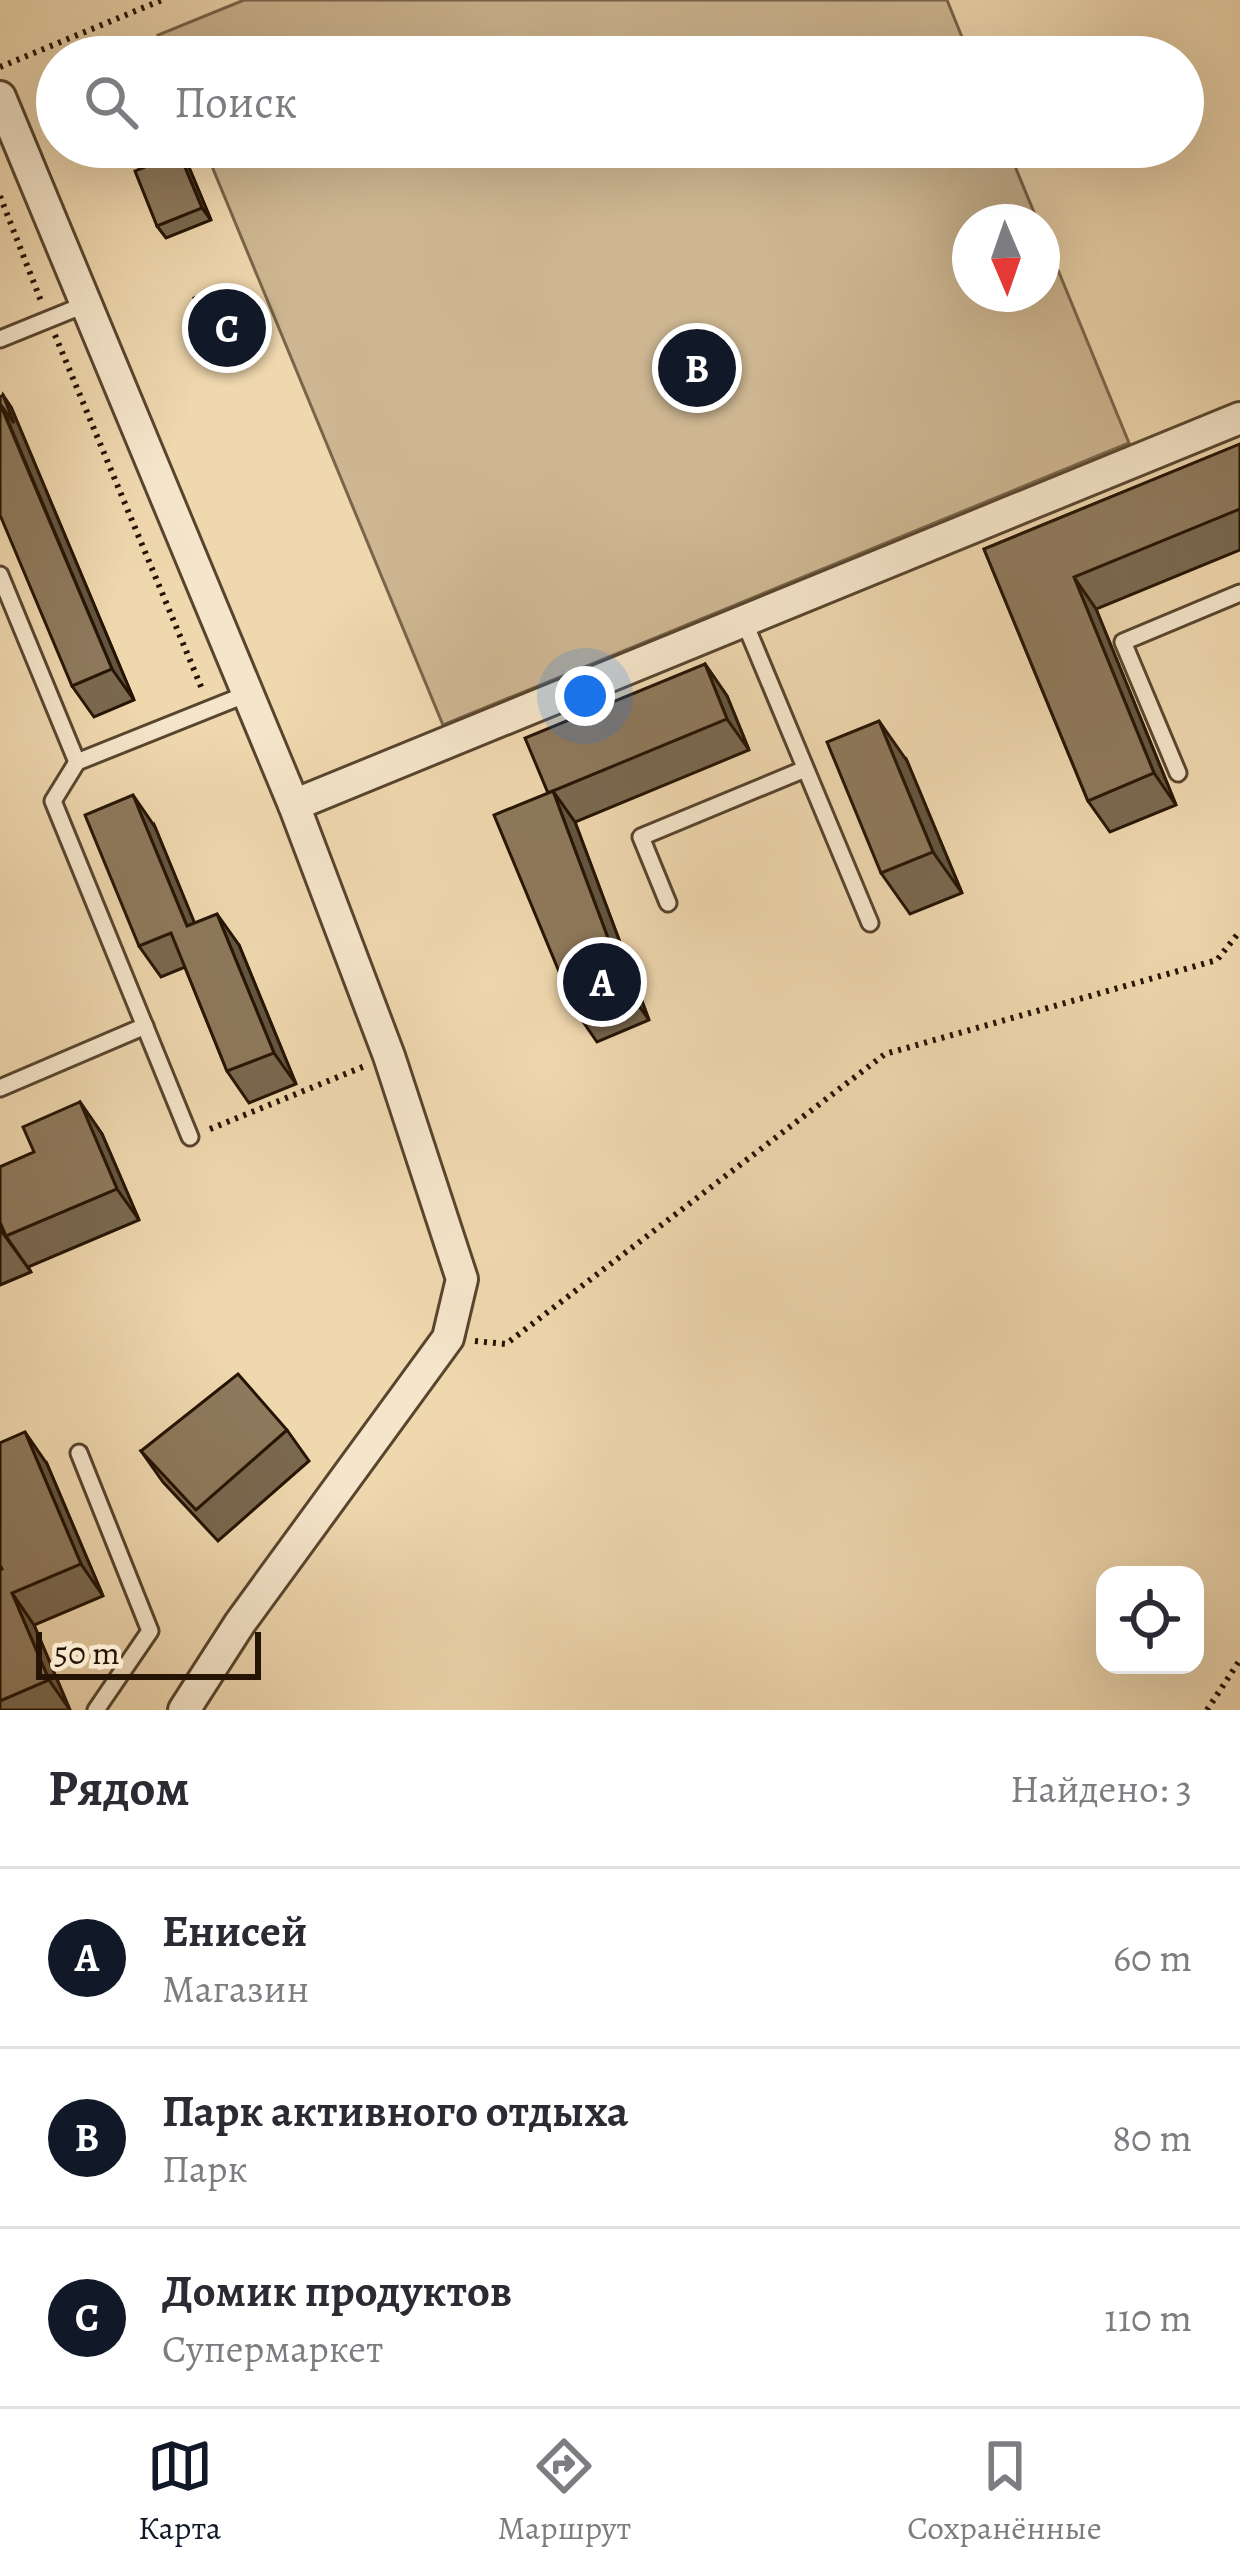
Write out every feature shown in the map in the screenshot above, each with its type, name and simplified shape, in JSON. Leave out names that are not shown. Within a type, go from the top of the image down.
[{"type":"street","points":[[0,98],[294,805],[389,1056],[462,1279],[448,1338],[240,1623],[184,1710]]},
{"type":"street","points":[[294,805],[1240,418]]},
{"type":"lane","points":[[0,339],[84,305]]},
{"type":"lane","points":[[0,575],[77,762]]},
{"type":"lane","points":[[1178,773],[1123,641],[1240,593]]},
{"type":"lane","points":[[744,621],[869,923]]},
{"type":"lane","points":[[190,1137],[53,801],[77,762],[247,694]]},
{"type":"lane","points":[[668,903],[640,837],[805,769]]},
{"type":"lane","points":[[0,1088],[145,1025]]},
{"type":"lane","points":[[80,1453],[150,1631],[96,1710]]},
{"type":"path","points":[[75,36],[162,0]]},
{"type":"path","points":[[0,67],[36,52]]},
{"type":"path","points":[[0,196],[211,709]]},
{"type":"path","points":[[448,1338],[506,1344],[885,1054],[1217,961],[1240,931]]},
{"type":"path","points":[[190,1137],[389,1056]]},
{"type":"path","points":[[1207,1710],[1240,1660]]},
{"type":"shaded area","points":[[244,0],[947,0],[962,36],[158,36]]},
{"type":"shaded area","points":[[213,168],[1016,168],[1031,204],[952,204],[952,312],[1060,312],[1060,275],[1129,443],[443,725]]},
{"type":"building","points":[[185,168],[202,208],[157,226],[135,171]]},
{"type":"building","points":[[223,287],[243,335],[215,347],[194,298]]},
{"type":"building","points":[[3,395],[14,423],[0,404]]},
{"type":"building","points":[[0,404],[112,669],[72,686],[0,515]]},
{"type":"building","points":[[1240,444],[1240,509],[1074,577],[1154,773],[1088,801],[984,549]]},
{"type":"building","points":[[705,664],[727,719],[548,793],[525,738]]},
{"type":"building","points":[[879,721],[933,852],[881,873],[827,742]]},
{"type":"building","points":[[553,791],[627,989],[575,1010],[494,815]]},
{"type":"building","points":[[133,795],[187,926],[217,914],[274,1053],[227,1071],[171,933],[139,946],[85,815]]},
{"type":"building","points":[[80,1102],[117,1189],[6,1236],[0,1222],[0,1167],[34,1152],[23,1127]]},
{"type":"building","points":[[238,1374],[287,1430],[196,1510],[141,1451]]},
{"type":"building","points":[[25,1432],[81,1564],[12,1593],[49,1680],[0,1701],[0,1443]]},
{"type":"place","name":"Домик продуктов","points":[[227,328]]},
{"type":"place","name":"Парк активного отдыха","points":[[697,368]]},
{"type":"place","name":"Енисей","points":[[602,982]]}]
